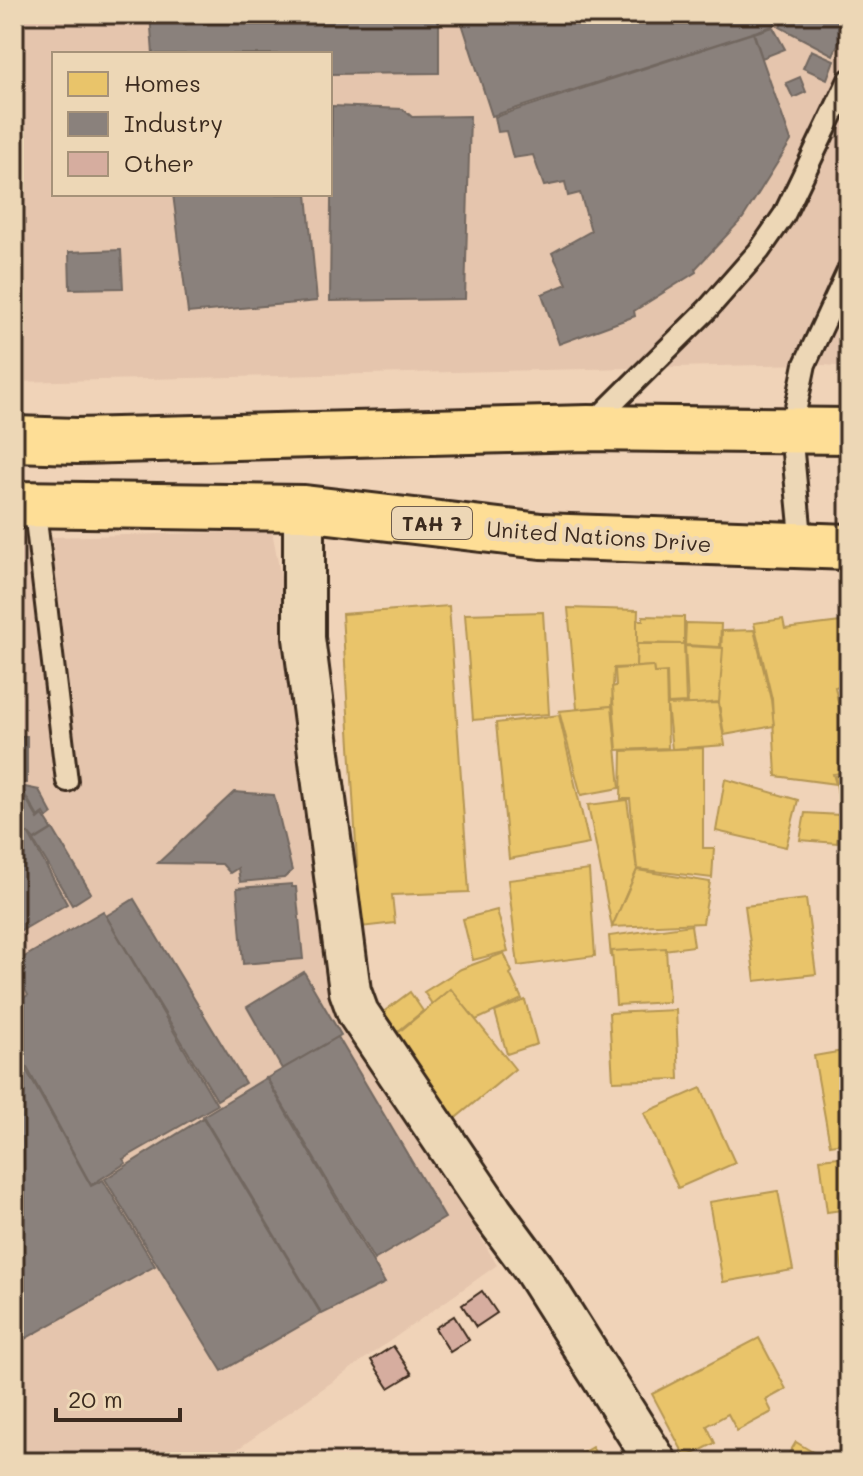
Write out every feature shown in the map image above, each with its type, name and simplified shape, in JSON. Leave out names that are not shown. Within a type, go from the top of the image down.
[{"type":"highway","points":[[14,439],[77,441],[588,428],[849,431]]},
{"type":"highway","name":"United Nations Drive","points":[[24,503],[304,508],[541,536],[849,547]]},
{"type":"street","points":[[304,508],[304,638],[350,991],[358,1013],[534,1269],[656,1462]]},
{"type":"lane","points":[[588,428],[707,310],[759,251],[784,215],[849,80]]},
{"type":"lane","points":[[802,547],[791,432],[805,364],[849,269]]},
{"type":"lane","points":[[24,503],[67,781]]},
{"type":"shaded area","points":[[14,14],[849,14],[849,367],[810,364],[14,382]]},
{"type":"shaded area","points":[[272,531],[372,1055],[497,1265],[225,1458],[227,1462],[14,1462],[14,538]]},
{"type":"building: Homes","points":[[449,606],[469,892],[392,895],[395,923],[361,927],[342,614]]},
{"type":"building: Homes","points":[[568,608],[638,610],[636,667],[614,668],[612,706],[577,709]]},
{"type":"building: Homes","points":[[543,612],[549,714],[473,720],[465,614]]},
{"type":"building: Homes","points":[[643,616],[684,617],[684,644],[637,643],[637,620],[643,620]]},
{"type":"building: Homes","points":[[783,619],[785,629],[841,622],[841,629],[848,629],[849,684],[835,687],[841,717],[846,716],[849,772],[833,774],[836,784],[776,776],[772,699],[754,623]]},
{"type":"building: Homes","points":[[686,623],[721,624],[720,647],[685,645]]},
{"type":"building: Homes","points":[[754,630],[774,726],[724,735],[719,703],[722,631]]},
{"type":"building: Homes","points":[[637,644],[684,644],[686,703],[668,704],[667,672],[654,673],[653,666],[636,667]]},
{"type":"building: Homes","points":[[685,646],[723,648],[719,702],[688,705]]},
{"type":"building: Homes","points":[[653,666],[654,673],[666,673],[668,748],[617,750],[612,687],[616,686],[615,669]]},
{"type":"building: Homes","points":[[718,703],[725,745],[672,749],[667,705]]},
{"type":"building: Homes","points":[[612,706],[620,788],[581,795],[559,711]]},
{"type":"building: Homes","points":[[559,715],[589,844],[509,859],[496,723]]},
{"type":"building: Homes","points":[[703,748],[703,848],[714,848],[712,878],[637,869],[630,799],[621,799],[622,751]]},
{"type":"building: Homes","points":[[849,774],[849,825],[843,826],[835,776]]},
{"type":"building: Homes","points":[[725,779],[798,800],[786,847],[716,831]]},
{"type":"building: Homes","points":[[627,800],[637,870],[612,927],[588,805]]},
{"type":"building: Homes","points":[[805,813],[840,815],[837,843],[800,840]]},
{"type":"building: Homes","points":[[589,870],[595,956],[518,966],[508,880]]},
{"type":"building: Homes","points":[[637,870],[710,882],[703,923],[612,927]]},
{"type":"building: Homes","points":[[806,899],[816,974],[755,981],[745,906]]},
{"type":"building: Homes","points":[[497,910],[508,951],[473,960],[463,919]]},
{"type":"building: Homes","points":[[691,925],[694,946],[611,957],[609,936]]},
{"type":"building: Homes","points":[[666,948],[669,1002],[616,1005],[612,951]]},
{"type":"building: Homes","points":[[504,953],[522,999],[476,1020],[450,989],[432,1004],[424,992],[461,969]]},
{"type":"building: Homes","points":[[451,989],[515,1069],[452,1121],[388,1041]]},
{"type":"building: Homes","points":[[410,992],[423,1011],[391,1037],[378,1016]]},
{"type":"building: Homes","points":[[525,1000],[537,1044],[507,1054],[495,1012]]},
{"type":"building: Homes","points":[[676,1010],[679,1079],[613,1081],[609,1013]]},
{"type":"building: Homes","points":[[849,1050],[849,1142],[830,1145],[814,1056]]},
{"type":"building: Homes","points":[[701,1088],[735,1163],[678,1188],[644,1113]]},
{"type":"building: Homes","points":[[849,1156],[849,1209],[827,1212],[820,1159]]},
{"type":"building: Homes","points":[[778,1191],[793,1270],[723,1282],[709,1202]]},
{"type":"building: Homes","points":[[849,1240],[849,1290],[845,1290],[838,1242]]},
{"type":"building: Homes","points":[[759,1338],[786,1389],[766,1400],[772,1412],[737,1431],[728,1414],[707,1426],[715,1443],[686,1458],[652,1394]]},
{"type":"building: Homes","points":[[796,1442],[829,1462],[784,1462]]},
{"type":"building: Homes","points":[[592,1447],[601,1462],[566,1462]]},
{"type":"building: Industry","points":[[150,14],[439,14],[439,73],[332,74],[332,52],[153,52]]},
{"type":"building: Industry","points":[[459,14],[771,14],[776,25],[492,116]]},
{"type":"building: Industry","points":[[786,14],[849,14],[849,21],[833,55],[780,27]]},
{"type":"building: Industry","points":[[773,27],[785,49],[762,58],[754,33]]},
{"type":"building: Industry","points":[[753,33],[791,141],[743,218],[695,269],[696,272],[634,311],[635,316],[559,344],[542,294],[567,284],[552,253],[591,231],[580,193],[568,196],[565,182],[544,186],[533,155],[513,158],[506,131],[498,132],[495,117]]},
{"type":"building: Industry","points":[[811,50],[834,60],[827,79],[803,68]]},
{"type":"building: Industry","points":[[800,77],[806,92],[793,98],[786,83]]},
{"type":"building: Industry","points":[[332,106],[403,109],[412,117],[470,116],[465,299],[330,301]]},
{"type":"building: Industry","points":[[173,196],[307,196],[317,301],[188,313]]},
{"type":"building: Industry","points":[[121,250],[123,288],[70,289],[69,252]]},
{"type":"building: Industry","points":[[14,736],[27,736],[27,783],[14,784]]},
{"type":"building: Industry","points":[[18,785],[38,819],[43,815],[52,829],[34,840],[28,833],[16,840],[14,837],[14,786]]},
{"type":"building: Industry","points":[[20,786],[39,790],[52,814],[47,818],[44,813],[38,817]]},
{"type":"building: Industry","points":[[234,792],[274,795],[292,871],[284,878],[240,882],[238,868],[230,873],[222,864],[158,863]]},
{"type":"building: Industry","points":[[53,829],[91,893],[72,905],[34,841]]},
{"type":"building: Industry","points":[[28,833],[67,904],[14,935],[14,842]]},
{"type":"building: Industry","points":[[292,884],[296,887],[303,959],[243,964],[237,888]]},
{"type":"building: Industry","points":[[134,899],[245,1083],[217,1100],[106,916]]},
{"type":"building: Industry","points":[[103,911],[217,1105],[123,1159],[126,1163],[91,1185],[14,1044],[14,1003],[28,995],[14,970],[14,963]]},
{"type":"building: Industry","points":[[304,972],[341,1035],[282,1069],[247,1007]]},
{"type":"building: Industry","points":[[338,1037],[445,1218],[374,1260],[267,1078]]},
{"type":"building: Industry","points":[[14,1048],[91,1186],[103,1180],[155,1266],[14,1345]]},
{"type":"building: Industry","points":[[266,1078],[385,1283],[322,1314],[203,1116]]},
{"type":"building: Industry","points":[[203,1118],[321,1314],[222,1371],[105,1179]]},
{"type":"building: Other","points":[[482,1291],[497,1313],[476,1327],[462,1305]]},
{"type":"building: Other","points":[[454,1316],[469,1340],[450,1352],[435,1328]]},
{"type":"building: Other","points":[[393,1346],[412,1374],[389,1388],[371,1360]]}]
